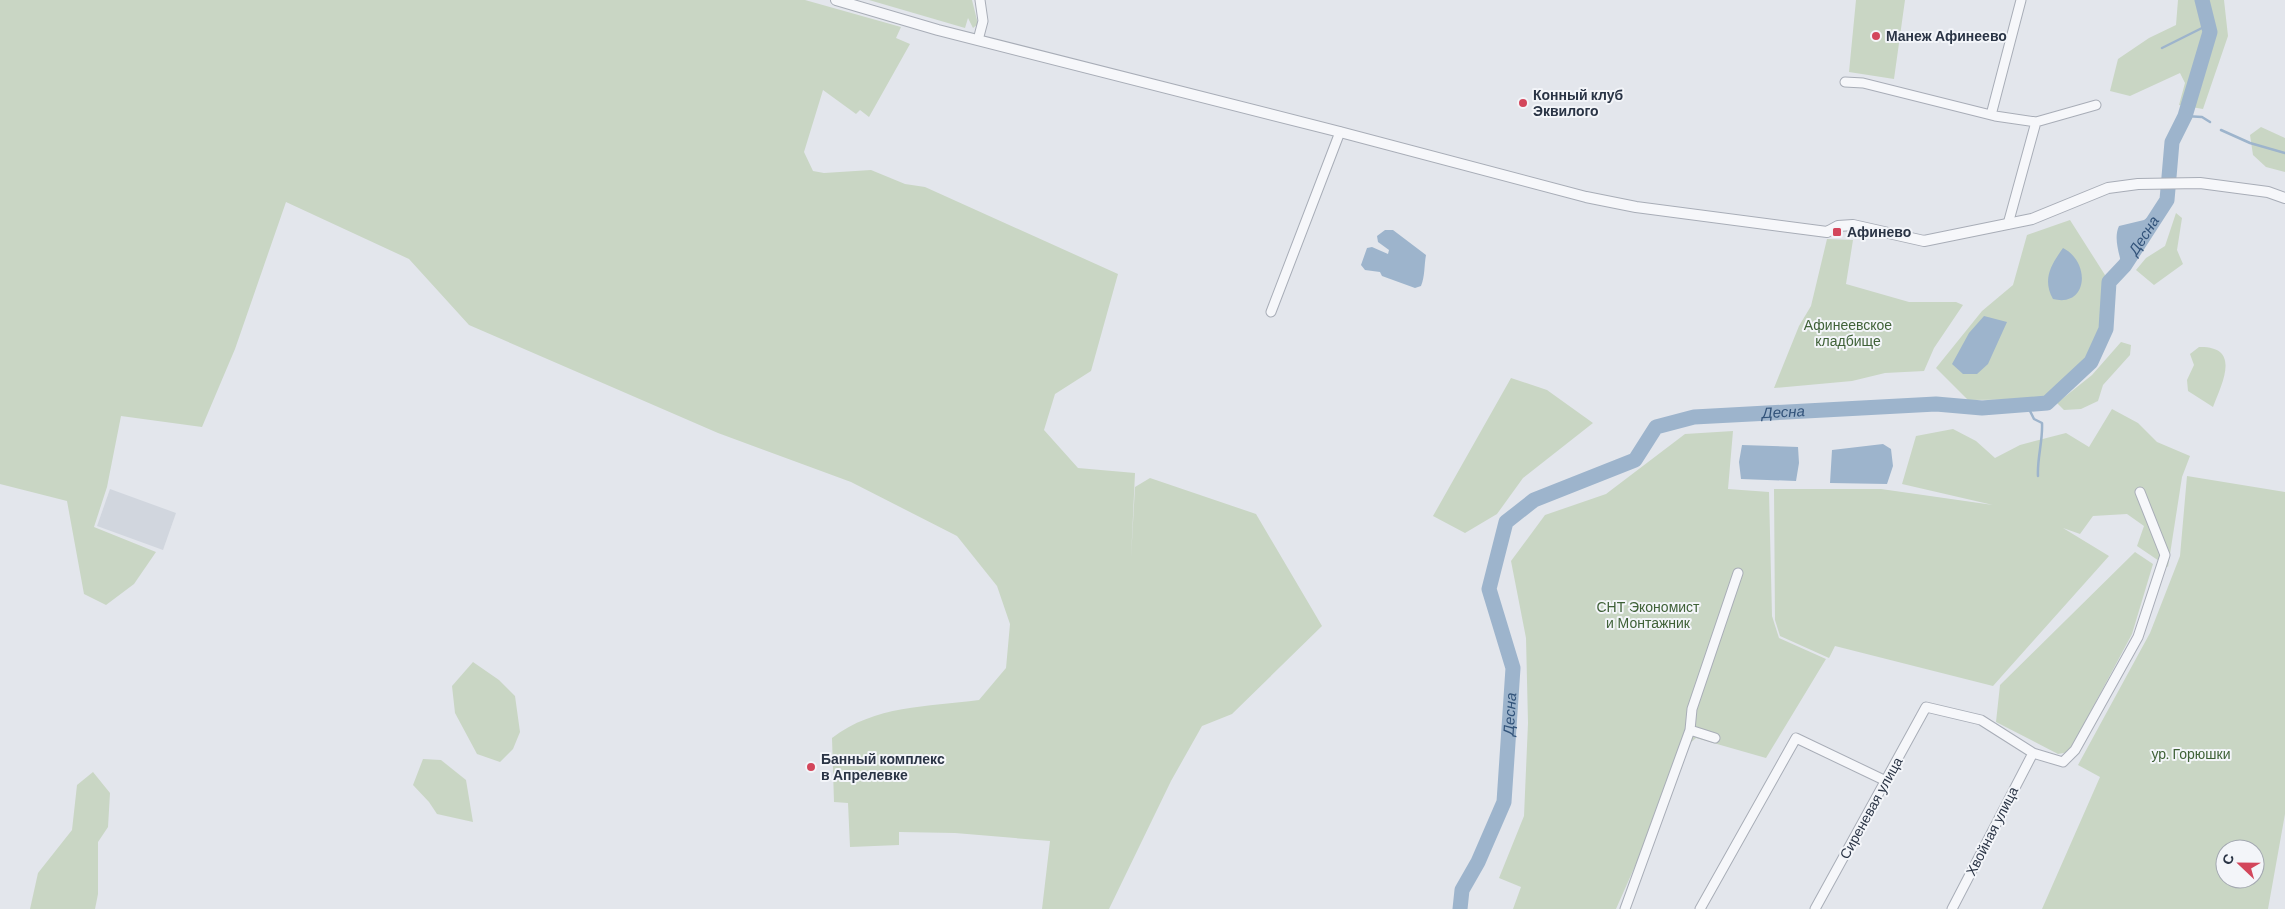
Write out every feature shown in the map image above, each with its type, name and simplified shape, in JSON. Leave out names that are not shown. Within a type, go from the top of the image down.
[{"type":"street","points":[[836,0],[938,30],[1340,132],[1586,197],[1636,207],[1827,232],[1838,226],[1853,225],[1924,241],[2032,219],[2108,188],[2138,184],[2200,183],[2268,192],[2285,198]]},
{"type":"street","points":[[978,40],[983,21],[980,0]]},
{"type":"street","points":[[1991,115],[2021,0]]},
{"type":"street","points":[[1845,82],[1863,83],[1991,115],[2036,122],[2096,105]]},
{"type":"street","points":[[2008,224],[2036,122]]},
{"type":"street","points":[[1271,312],[1340,132]]},
{"type":"street","points":[[2032,753],[2063,762],[2075,750],[2138,637],[2165,555],[2140,492]]},
{"type":"street","points":[[1625,909],[1690,730],[1692,709],[1738,573]]},
{"type":"street","name":"Сиреневая улица","points":[[1815,909],[1926,707],[1981,720],[2032,753]]},
{"type":"street","points":[[1690,730],[1715,738]]},
{"type":"street","points":[[1700,909],[1796,738],[1886,781]]},
{"type":"street","name":"Хвойная улица","points":[[1952,909],[2032,753]]},
{"type":"shaded area","points":[[110,489],[176,513],[163,550],[97,526]]},
{"type":"green space","points":[[0,0],[805,0],[901,27],[896,38],[910,44],[869,117],[860,110],[856,114],[823,90],[804,152],[813,171],[824,173],[871,170],[905,184],[925,187],[1118,274],[1091,371],[1055,394],[1044,430],[1078,468],[1135,473],[1131,559],[1135,487],[1150,478],[1256,514],[1322,626],[1232,714],[1202,726],[1171,781],[1109,909],[1042,909],[1050,841],[955,833],[899,832],[899,845],[850,847],[848,803],[834,802],[832,738],[849,727],[884,713],[921,706],[979,700],[1006,668],[1010,624],[997,586],[957,536],[851,482],[718,433],[469,325],[409,259],[286,202],[235,349],[202,427],[121,416],[107,487],[94,527],[156,552],[134,584],[106,605],[84,594],[67,501],[0,484]]},
{"type":"green space","points":[[869,0],[972,0],[978,24],[973,28],[968,18],[965,28]]},
{"type":"green space","name":"Манеж Афинеево","points":[[1856,0],[1905,0],[1894,79],[1849,72]]},
{"type":"green space","points":[[2178,0],[2224,0],[2228,36],[2203,109],[2179,105],[2185,83],[2180,73],[2130,96],[2110,91],[2118,59],[2149,38],[2176,25]]},
{"type":"green space","points":[[2261,127],[2285,138],[2285,172],[2266,167],[2253,155],[2250,135]]},
{"type":"green space","points":[[2176,213],[2182,218],[2177,250],[2183,264],[2154,285],[2136,270],[2146,258],[2165,246]]},
{"type":"green space","points":[[2070,220],[2105,275],[2102,329],[2087,361],[2045,399],[1968,400],[1936,368],[1982,311],[2013,285],[2027,235]]},
{"type":"green space","name":"Афинеевское кладбище","points":[[1827,239],[1853,240],[1846,284],[1909,302],[1956,302],[1963,305],[1934,348],[1924,371],[1885,373],[1852,381],[1774,388],[1799,326],[1811,306]]},
{"type":"green space","points":[[2121,342],[2131,345],[2130,355],[2103,385],[2098,401],[2081,409],[2064,410],[2057,403],[2092,375]]},
{"type":"green space","points":[[2199,347],[2212,348],[2221,353],[2225,359],[2224,377],[2213,407],[2188,391],[2187,380],[2194,365],[2190,354]]},
{"type":"green space","points":[[1511,378],[1547,390],[1593,423],[1523,478],[1497,514],[1465,533],[1433,516]]},
{"type":"green space","points":[[2112,409],[2138,423],[2157,442],[2190,456],[2182,477],[2168,567],[2137,546],[2144,526],[2127,514],[2093,516],[2080,534],[2063,528],[2109,556],[1993,686],[1835,646],[1829,658],[1780,636],[1775,620],[1774,489],[1881,489],[1993,505],[1902,484],[1916,436],[1953,429],[1976,441],[1995,458],[2020,445],[2066,433],[2089,447]]},
{"type":"green space","name":"СНТ Экономист и Монтажник","points":[[1733,431],[1728,489],[1769,492],[1772,616],[1779,638],[1826,659],[1766,758],[1696,738],[1689,744],[1616,909],[1513,909],[1521,887],[1499,878],[1524,816],[1528,723],[1526,638],[1511,561],[1545,515],[1606,494],[1685,434]]},
{"type":"green space","name":"ур. Горюшки","points":[[2187,476],[2285,492],[2285,814],[2268,909],[2042,909],[2100,777],[2078,765],[2150,633],[2180,556]]},
{"type":"green space","points":[[2135,552],[2153,564],[2132,634],[2069,752],[2058,754],[1996,722],[2000,685]]},
{"type":"green space","points":[[473,662],[499,680],[515,696],[520,732],[513,749],[500,762],[477,754],[455,713],[452,686]]},
{"type":"green space","points":[[423,759],[441,760],[466,780],[473,822],[437,814],[413,785]]},
{"type":"green space","points":[[93,772],[110,793],[108,827],[98,842],[98,894],[95,909],[30,909],[38,873],[72,830],[77,785]]},
{"type":"water","points":[[2163,206],[2122,268],[2117,241],[2119,226],[2144,220]]},
{"type":"water","points":[[1385,230],[1393,230],[1426,255],[1421,286],[1415,288],[1382,276],[1380,272],[1365,270],[1361,265],[1367,248],[1372,247],[1388,254],[1389,250],[1378,242],[1377,236]]},
{"type":"water","points":[[2063,248],[2078,263],[2082,282],[2079,291],[2073,297],[2065,300],[2053,299],[2048,285],[2049,272]]},
{"type":"water","points":[[1984,316],[2007,322],[1988,364],[1977,374],[1963,374],[1952,364],[1969,333]]},
{"type":"water","points":[[1883,444],[1891,449],[1893,466],[1887,484],[1830,483],[1832,450]]},
{"type":"water","points":[[1742,445],[1798,447],[1799,463],[1796,481],[1741,479],[1739,462]]},
{"type":"waterway","name":"Десна","points":[[1460,909],[1462,890],[1478,862],[1504,802],[1513,668],[1489,589],[1506,522],[1534,500],[1635,460],[1656,427],[1694,417],[1936,404],[1982,408],[2047,403],[2091,362],[2106,329],[2109,282],[2125,265],[2167,200],[2172,142],[2185,116],[2210,32],[2202,0]]},
{"type":"waterway","points":[[2162,48],[2208,25]]},
{"type":"waterway","points":[[2185,116],[2202,117],[2210,122]]},
{"type":"waterway","points":[[2221,130],[2250,143],[2285,153]]},
{"type":"waterway","points":[[2027,405],[2034,419],[2042,423],[2038,476]]},
{"type":"place","name":"Манеж Афинеево","points":[[1876,36]]},
{"type":"place","name":"Конный клуб Эквилого","points":[[1523,103]]},
{"type":"place","name":"Афинево","points":[[1837,232]]},
{"type":"place","name":"Банный комплекс в Апрелевке","points":[[811,767]]}]
